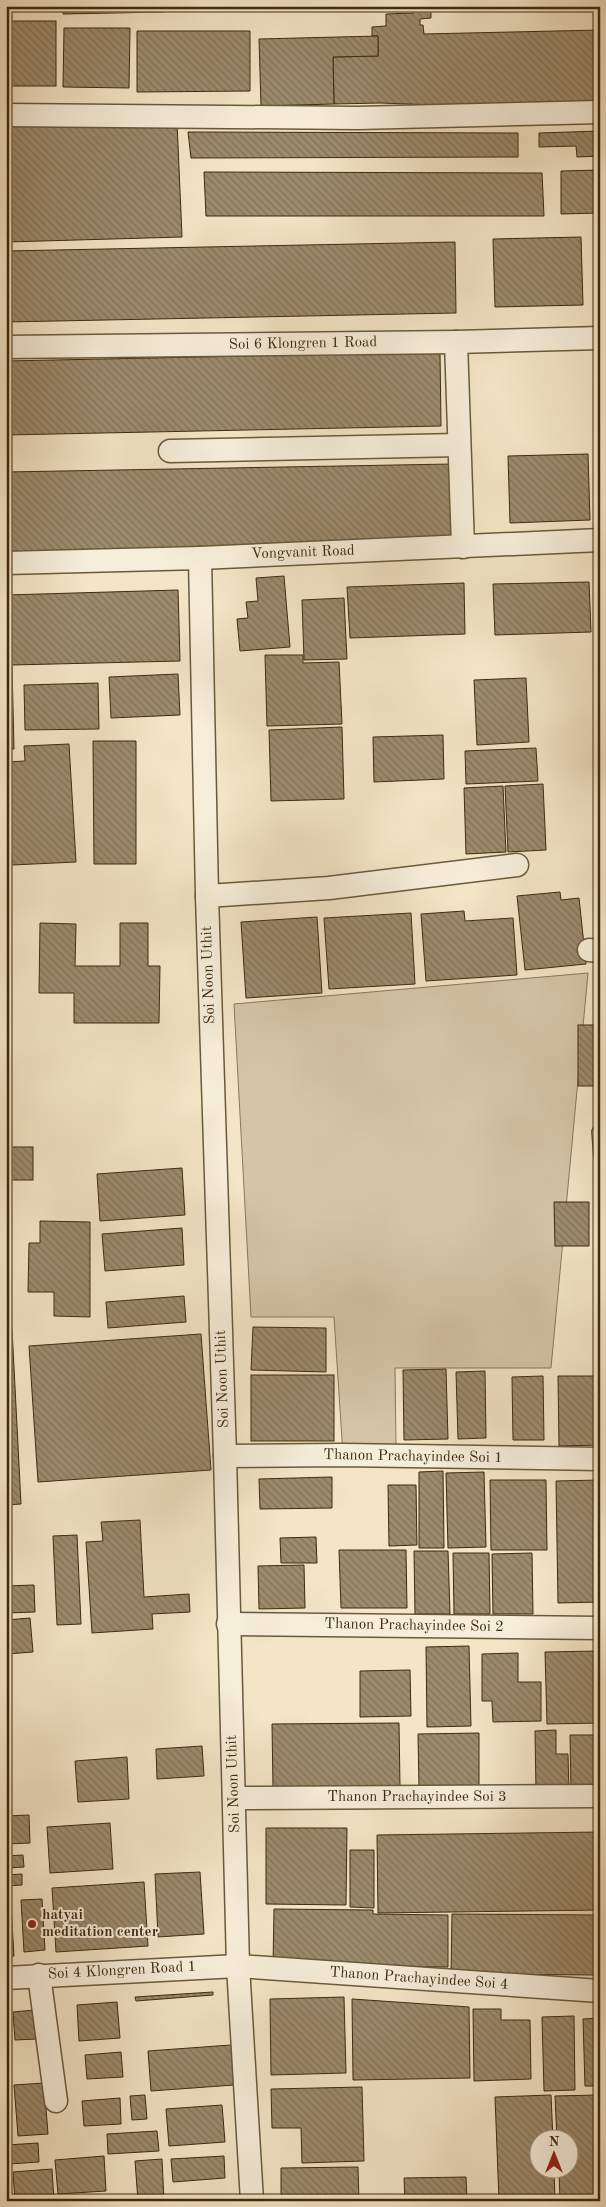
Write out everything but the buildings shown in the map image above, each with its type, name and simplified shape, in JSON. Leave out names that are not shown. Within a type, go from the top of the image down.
[{"type":"street","points":[[6,114],[358,118],[600,112]]},
{"type":"street","name":"Soi 6 Klongren 1 Road","points":[[6,347],[456,342],[600,338]]},
{"type":"street","points":[[456,342],[463,547]]},
{"type":"street","points":[[170,451],[459,445]]},
{"type":"street","name":"Vongvanit Road","points":[[6,563],[200,558],[600,540]]},
{"type":"street","name":"Soi Noon Uthit","points":[[200,558],[207,896],[225,1456],[228,1624],[235,1798],[238,1966],[252,2201]]},
{"type":"street","points":[[207,896],[328,888],[517,865]]},
{"type":"street","name":"Thanon Prachayindee Soi 1","points":[[225,1456],[343,1455],[600,1459]]},
{"type":"street","name":"Thanon Prachayindee Soi 2","points":[[228,1624],[600,1628]]},
{"type":"street","name":"Thanon Prachayindee Soi 3","points":[[235,1798],[600,1796]]},
{"type":"street","name":"Soi 4 Klongren Road 1","points":[[6,1978],[238,1966]]},
{"type":"street","name":"Thanon Prachayindee Soi 4","points":[[238,1966],[600,1991]]},
{"type":"street","points":[[39,1975],[56,2102]]},
{"type":"lane","points":[[598,1132],[600,1156]]},
{"type":"shaded area","points":[[588,973],[551,1368],[395,1368],[396,1446],[343,1455],[334,1317],[251,1317],[234,1004]]},
{"type":"place","name":"hatyai meditation center","points":[[32,1924]]}]
